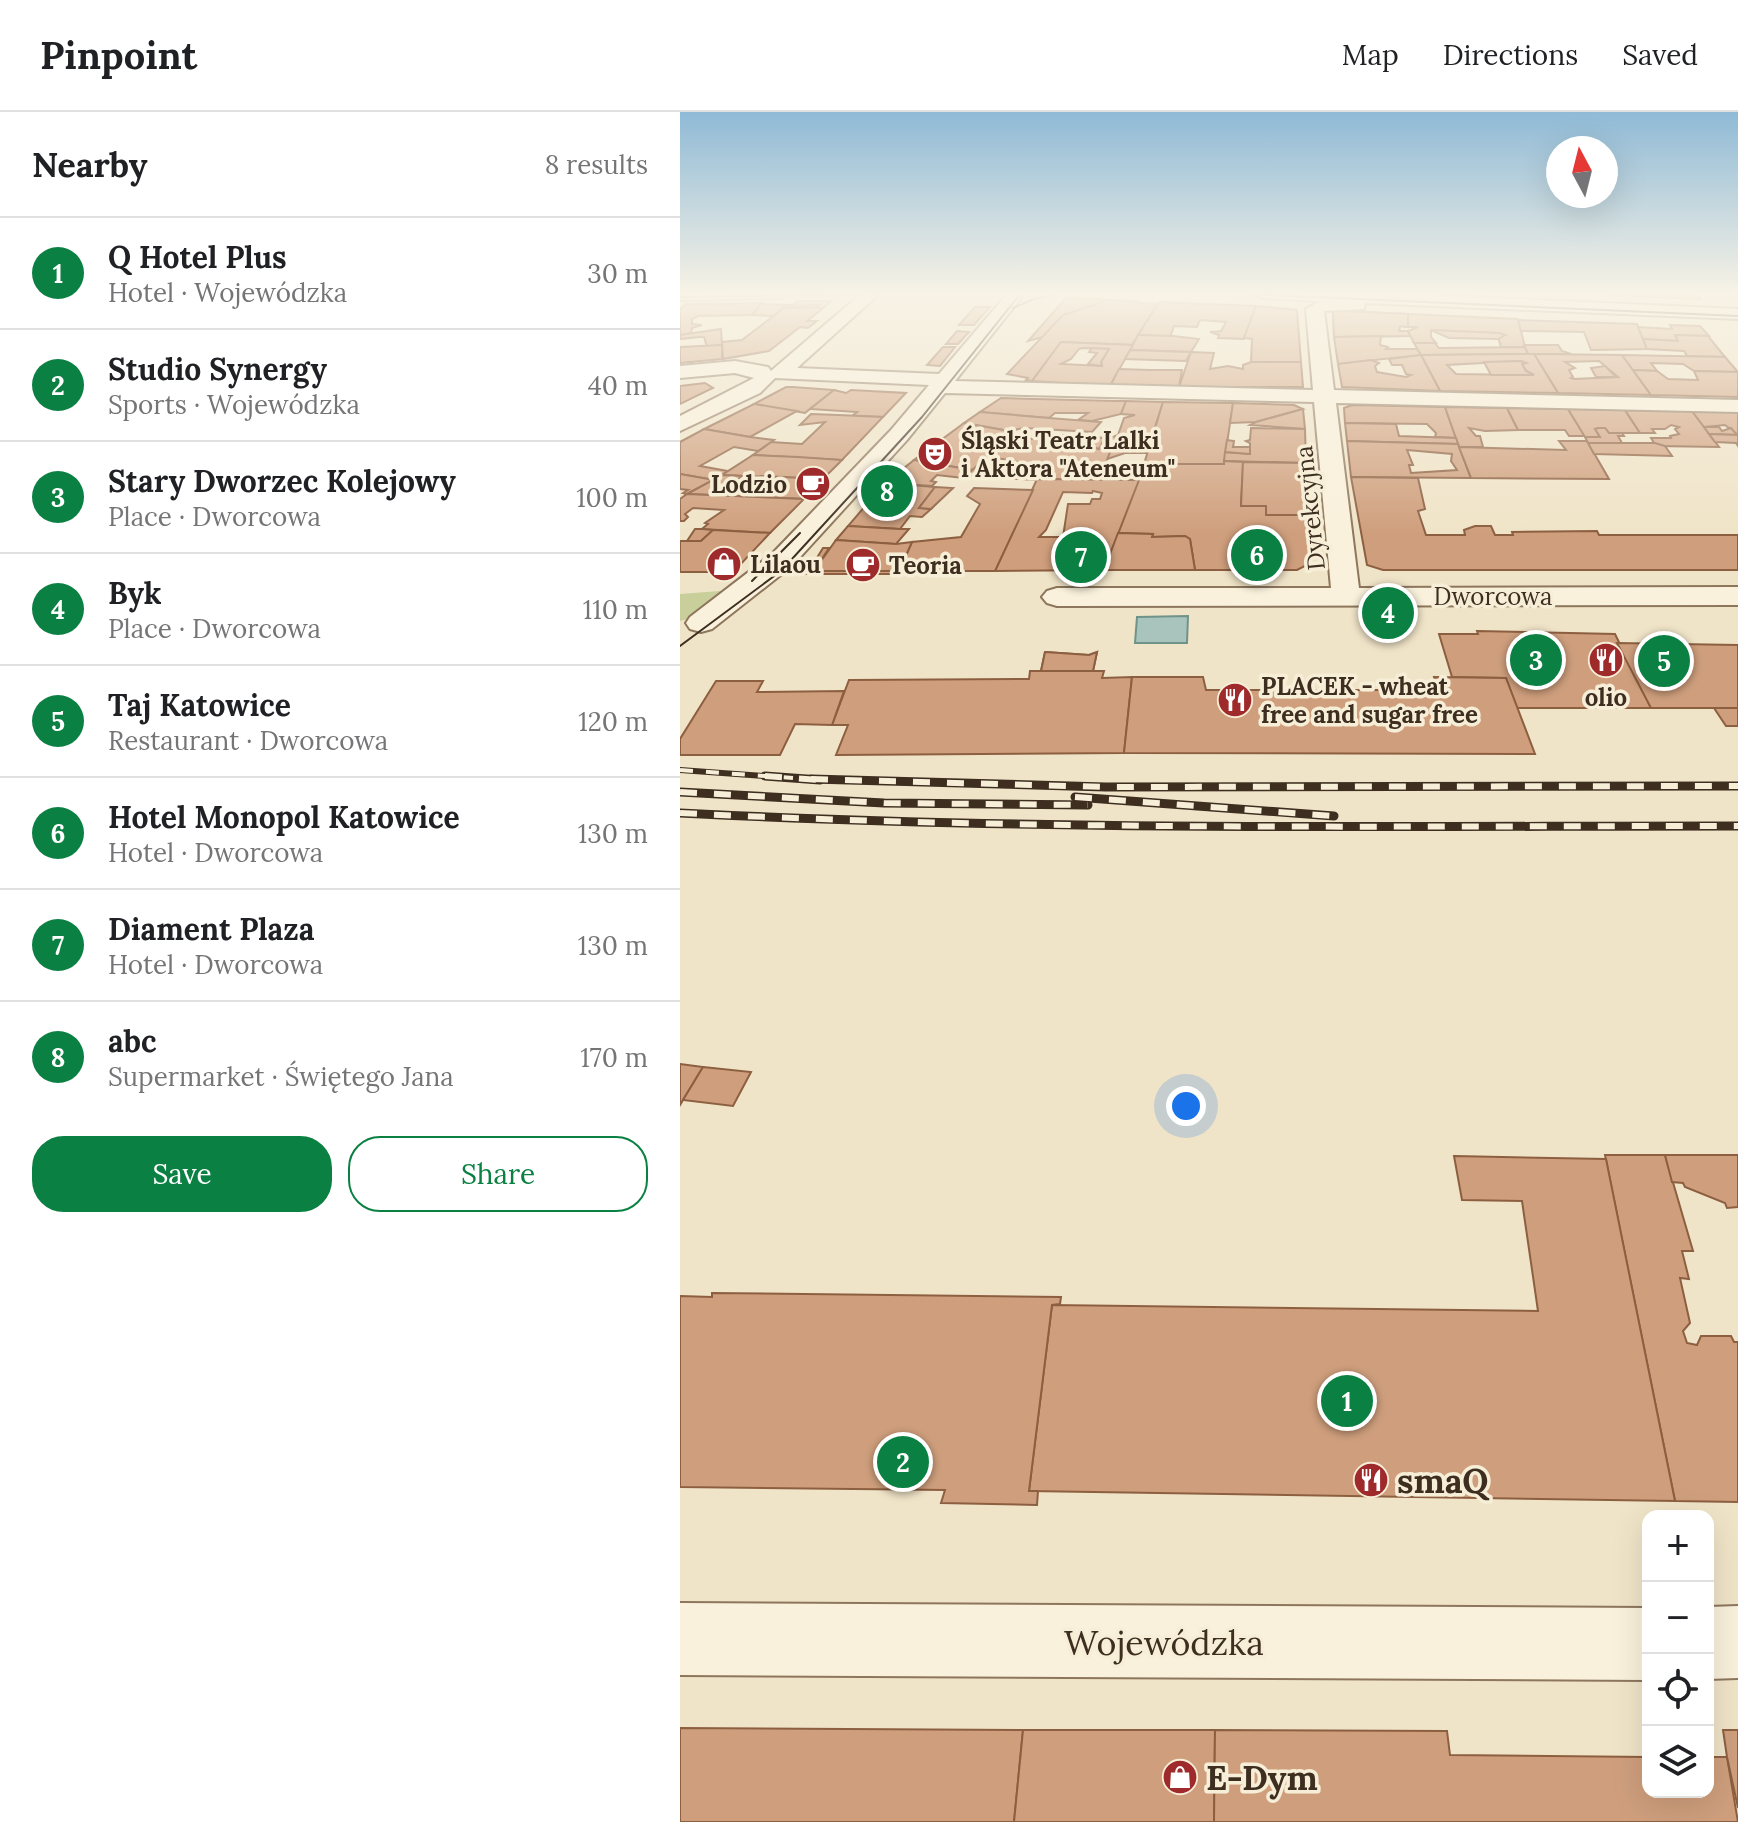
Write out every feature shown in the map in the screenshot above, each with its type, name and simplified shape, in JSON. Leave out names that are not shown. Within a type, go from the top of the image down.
[{"type":"street","points":[[764,373],[778,381]]},
{"type":"street","points":[[778,381],[779,373]]},
{"type":"street","points":[[701,623],[773,569],[953,373]]},
{"type":"street","name":"Dyrekcyjna","points":[[1322,373],[1346,597]]},
{"type":"street","points":[[680,424],[778,381],[1738,406]]},
{"type":"street","name":"Dworcowa","points":[[1057,597],[1738,596]]},
{"type":"street","name":"Wojewódzka","points":[[680,1639],[1642,1644]]},
{"type":"street","points":[[1714,1643],[1738,1642]]},
{"type":"green space","points":[[733,590],[692,618],[680,621],[680,594]]},
{"type":"water","points":[[1188,616],[1187,643],[1135,643],[1137,617]]},
{"type":"building","points":[[1008,373],[1038,373],[1032,381]]},
{"type":"building","points":[[1038,373],[1117,373],[1110,386],[1032,381]]},
{"type":"building","points":[[1117,373],[1182,373],[1179,387],[1110,386]]},
{"type":"building","points":[[1184,373],[1302,373],[1303,387],[1179,387]]},
{"type":"building","points":[[1340,373],[1411,375],[1406,374],[1430,373],[1440,391],[1342,387]]},
{"type":"building","points":[[1430,373],[1546,373],[1558,393],[1440,391]]},
{"type":"building","points":[[1490,373],[1534,375],[1491,375]]},
{"type":"building","points":[[1546,373],[1571,373],[1574,379],[1618,377],[1613,373],[1635,373],[1651,395],[1558,393]]},
{"type":"building","points":[[1594,373],[1612,373],[1618,377],[1596,377]]},
{"type":"building","points":[[1635,373],[1659,373],[1668,379],[1698,380],[1695,373],[1738,373],[1738,397],[1651,395]]},
{"type":"building","points":[[705,383],[713,388],[680,404],[680,386]]},
{"type":"building","points":[[786,387],[834,390],[805,413],[754,404]]},
{"type":"building","points":[[834,390],[846,393],[851,390],[906,393],[883,417],[810,409]]},
{"type":"building","points":[[1001,398],[1126,401],[1121,414],[1092,421],[1078,420],[1088,413],[1055,413],[1049,418],[980,412]]},
{"type":"building","points":[[1126,401],[1163,402],[1147,453],[1125,453],[1107,459],[1110,452],[1105,450],[1113,445],[1108,445],[1112,437],[1118,435],[1124,418],[1135,415],[1121,414]]},
{"type":"building","points":[[1163,402],[1233,403],[1224,464],[1144,464]]},
{"type":"building","points":[[1233,403],[1294,405],[1303,409],[1256,422],[1230,423]]},
{"type":"building","points":[[754,404],[797,411],[750,437],[704,429]]},
{"type":"building","points":[[1352,405],[1445,407],[1456,438],[1435,437],[1436,433],[1427,424],[1345,423],[1344,408]]},
{"type":"building","points":[[1445,407],[1507,408],[1518,430],[1469,428],[1480,436],[1483,447],[1459,447]]},
{"type":"building","points":[[1507,408],[1568,409],[1585,436],[1569,436],[1565,430],[1518,430]]},
{"type":"building","points":[[1303,409],[1305,429],[1250,425],[1256,422]]},
{"type":"building","points":[[1568,409],[1625,410],[1640,433],[1609,433],[1605,428],[1599,428],[1595,429],[1600,437],[1585,437]]},
{"type":"building","points":[[1625,410],[1692,411],[1719,447],[1656,446],[1651,438],[1671,438],[1679,434],[1675,429],[1679,427],[1671,425],[1665,429],[1652,429],[1655,433],[1640,433]]},
{"type":"building","points":[[1692,411],[1738,412],[1738,435],[1725,425],[1704,427]]},
{"type":"building","points":[[980,412],[1101,422],[1092,432],[1024,428],[1009,431],[964,423]]},
{"type":"building","points":[[811,414],[883,417],[842,460],[753,455],[771,442],[802,444],[825,422],[800,425]]},
{"type":"building","points":[[964,423],[1009,431],[1015,435],[996,454],[981,458],[987,462],[972,470],[914,460]]},
{"type":"building","points":[[1345,423],[1396,424],[1399,436],[1456,438],[1458,444],[1347,441]]},
{"type":"building","points":[[1704,427],[1719,427],[1722,431],[1731,428],[1737,435],[1709,434]]},
{"type":"building","points":[[1251,428],[1305,429],[1306,463],[1224,461],[1225,452],[1250,454],[1250,443],[1246,441],[1250,440]]},
{"type":"building","points":[[1605,428],[1609,433],[1622,433],[1624,436],[1618,436],[1622,443],[1588,443],[1585,437],[1600,437],[1595,429]]},
{"type":"building","points":[[704,429],[774,440],[758,451],[734,447],[700,466],[728,471],[714,480],[680,474],[680,442]]},
{"type":"building","points":[[1709,434],[1738,435],[1738,446],[1736,443],[1715,442]]},
{"type":"building","points":[[1062,435],[1088,437],[1084,444],[1057,441]]},
{"type":"building","points":[[1013,437],[1084,444],[1110,452],[1099,480],[1037,479],[1046,468],[997,458],[996,454]]},
{"type":"building","points":[[1088,437],[1105,438],[1099,449],[1084,444]]},
{"type":"building","points":[[1227,440],[1234,441],[1233,447],[1250,447],[1250,454],[1225,452]]},
{"type":"building","points":[[1347,441],[1458,444],[1471,478],[1351,477]],"holes":[[[1407,450],[1452,454],[1451,461],[1457,470],[1411,473],[1409,465],[1413,465]]]},
{"type":"building","points":[[1559,441],[1587,441],[1609,479],[1471,478],[1459,447],[1566,450]]},
{"type":"building","points":[[1588,443],[1655,443],[1665,446],[1672,456],[1594,454]]},
{"type":"building","points":[[753,455],[842,460],[823,479],[722,475]]},
{"type":"building","points":[[914,460],[972,470],[963,478],[937,475],[931,481],[936,482],[932,486],[885,483]]},
{"type":"building","points":[[1224,461],[1243,462],[1241,506],[1266,506],[1266,515],[1307,515],[1309,564],[1297,570],[1195,570],[1190,539],[1185,536],[1152,537],[1153,534],[1118,533],[1144,464],[1224,464]]},
{"type":"building","points":[[987,462],[1046,468],[1037,480],[966,476],[979,464]]},
{"type":"building","points":[[1243,462],[1306,463],[1307,515],[1266,515],[1266,506],[1241,506]]},
{"type":"building","points":[[680,474],[714,480],[687,494],[683,493],[688,490],[680,489]]},
{"type":"building","points":[[722,475],[742,476],[731,486],[754,487],[763,480],[758,479],[761,476],[823,479],[804,499],[687,494]]},
{"type":"building","points":[[1351,477],[1418,478],[1425,509],[1418,511],[1426,535],[1465,535],[1464,530],[1475,526],[1491,526],[1495,535],[1597,531],[1599,535],[1738,535],[1738,570],[1383,570],[1367,565]]},
{"type":"building","points":[[1037,479],[1139,480],[1104,570],[995,571]],"holes":[[[1063,492],[1102,493],[1100,499],[1092,499],[1090,504],[1068,504],[1063,537],[1039,537],[1046,530]]]},
{"type":"building","points":[[885,483],[935,487],[919,508],[931,509],[922,517],[910,516],[900,529],[848,526]]},
{"type":"building","points":[[935,487],[953,488],[931,509],[919,508]]},
{"type":"building","points":[[974,488],[1033,490],[995,571],[899,571],[912,542],[961,537],[980,504],[967,496]]},
{"type":"building","points":[[687,494],[804,499],[770,533],[702,529],[708,524],[705,523],[724,510],[693,508],[685,514],[688,517],[684,521],[680,521],[680,499]]},
{"type":"building","points":[[848,526],[909,529],[896,544],[836,540]]},
{"type":"building","points":[[695,529],[713,530],[701,541],[687,541]]},
{"type":"building","points":[[713,530],[770,533],[739,566],[721,572],[680,572],[680,541],[701,541]]},
{"type":"building","points":[[1118,533],[1153,534],[1152,537],[1185,536],[1190,539],[1195,570],[1104,570]]},
{"type":"building","points":[[836,540],[896,544],[912,542],[899,571],[821,571],[816,568]]},
{"type":"building","points":[[823,548],[829,548],[816,568],[821,571],[894,571],[893,574],[807,574]]},
{"type":"building","points":[[1477,631],[1615,634],[1651,708],[1517,708],[1506,678],[1452,677],[1439,634],[1478,634]]},
{"type":"building","points":[[1617,643],[1738,645],[1738,708],[1651,708]]},
{"type":"building","points":[[1045,652],[1089,655],[1097,652],[1093,671],[1104,671],[1102,678],[1132,677],[1124,753],[836,755],[848,725],[832,725],[849,680],[1029,679],[1030,671],[1041,671]]},
{"type":"building","points":[[1045,652],[1089,655],[1097,652],[1093,671],[1041,671]]},
{"type":"building","points":[[1132,677],[1203,677],[1206,690],[1438,690],[1434,677],[1506,678],[1535,754],[1124,753]]},
{"type":"building","points":[[716,681],[763,681],[757,692],[844,691],[832,725],[795,724],[780,755],[680,755],[680,739]]},
{"type":"building","points":[[1714,708],[1738,708],[1738,726],[1726,726]]},
{"type":"building","points":[[680,1064],[703,1067],[680,1105]]},
{"type":"building","points":[[703,1067],[751,1072],[733,1106],[683,1100]]},
{"type":"building","points":[[1605,1155],[1665,1155],[1693,1251],[1682,1251],[1689,1279],[1680,1278],[1690,1323],[1683,1331],[1687,1343],[1697,1345],[1701,1336],[1731,1336],[1734,1342],[1738,1342],[1738,1502],[1675,1501]]},
{"type":"building","points":[[1665,1155],[1738,1155],[1738,1207],[1727,1208],[1725,1203],[1685,1187],[1683,1183],[1672,1182]]},
{"type":"building","points":[[1454,1156],[1606,1159],[1675,1501],[1029,1491],[1052,1305],[1538,1311],[1522,1201],[1462,1200]]},
{"type":"building","points":[[712,1293],[1061,1297],[1060,1304],[1052,1305],[1029,1491],[1038,1491],[1037,1505],[941,1503],[945,1490],[680,1487],[680,1296],[712,1297]]},
{"type":"building","points":[[680,1728],[1023,1730],[1014,1822],[680,1822]]},
{"type":"building","points":[[1023,1730],[1215,1730],[1214,1822],[1014,1822]]},
{"type":"building","points":[[1215,1730],[1447,1731],[1450,1755],[1642,1757],[1642,1798],[1714,1798],[1714,1757],[1727,1757],[1738,1822],[1214,1822]]},
{"type":"building","points":[[1723,1730],[1738,1730],[1738,1808],[1727,1757]]},
{"type":"tram line","points":[[680,646],[781,571],[922,417],[957,373]]},
{"type":"tram line","points":[[752,581],[800,533]]},
{"type":"railway","points":[[680,770],[774,777]]},
{"type":"railway","points":[[765,776],[774,777]]},
{"type":"railway","points":[[774,777],[793,778]]},
{"type":"railway","points":[[774,777],[820,780]]},
{"type":"railway","points":[[811,779],[1106,787],[1738,786]]},
{"type":"railway","points":[[680,792],[884,803],[1088,805]]},
{"type":"railway","points":[[1075,797],[1334,816]]},
{"type":"railway","points":[[680,813],[1076,825],[1738,826]]},
{"type":"place","name":"Śląski Teatr Lalki i Aktora \"Ateneum\"","points":[[935,454]]},
{"type":"place","name":"Lodzio","points":[[813,484]]},
{"type":"place","name":"abc","points":[[887,491]]},
{"type":"place","name":"Hotel Monopol Katowice","points":[[1257,555]]},
{"type":"place","name":"Diament Plaza","points":[[1081,557]]},
{"type":"place","name":"Lilaou","points":[[724,564]]},
{"type":"place","name":"Teoria","points":[[863,565]]},
{"type":"place","name":"Byk","points":[[1388,613]]},
{"type":"place","name":"Stary Dworzec Kolejowy","points":[[1536,660]]},
{"type":"place","name":"olio","points":[[1606,660]]},
{"type":"place","name":"Taj Katowice","points":[[1664,661]]},
{"type":"place","name":"PLACEK - wheat free and sugar free","points":[[1235,700]]},
{"type":"place","name":"Q Hotel Plus","points":[[1347,1401]]},
{"type":"place","name":"Studio Synergy","points":[[903,1462]]},
{"type":"place","name":"smaQ","points":[[1371,1480]]},
{"type":"place","name":"E-Dym","points":[[1180,1777]]}]
